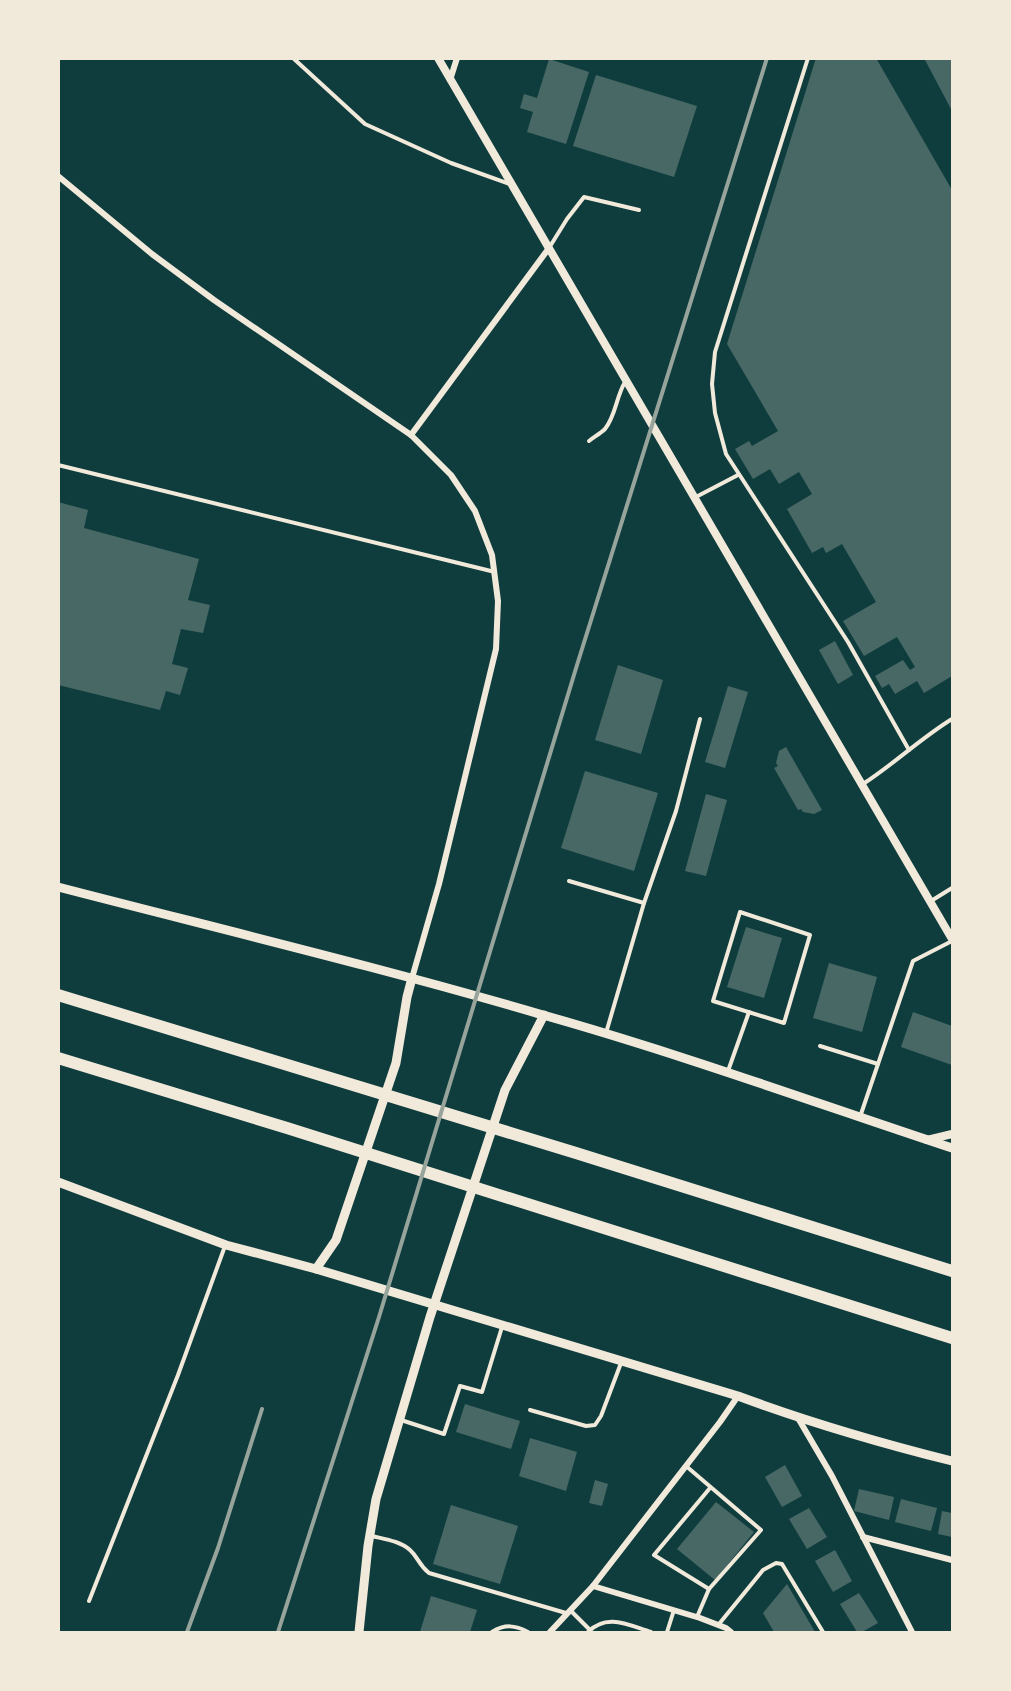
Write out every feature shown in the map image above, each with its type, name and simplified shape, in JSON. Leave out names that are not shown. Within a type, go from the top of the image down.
[{"type":"highway","points":[[58,995],[952,1270]]},
{"type":"highway","points":[[58,1058],[556,1212],[952,1338]]},
{"type":"main road","points":[[58,887],[412,978],[544,1015],[728,1072],[952,1148]]},
{"type":"main road","points":[[316,1269],[336,1240],[393,1075],[412,978]]},
{"type":"main road","points":[[359,1632],[369,1535],[376,1499],[399,1420],[505,1090],[544,1015]]},
{"type":"main road","points":[[58,1182],[226,1245],[316,1269],[738,1396],[798,1418],[882,1443],[952,1461]]},
{"type":"street","points":[[438,58],[952,940]]},
{"type":"street","points":[[450,81],[457,58]]},
{"type":"street","points":[[58,176],[152,254],[214,300],[411,435],[451,475],[476,511],[492,555],[495,572],[498,601],[496,649],[439,884],[412,978]]},
{"type":"street","points":[[411,435],[549,248]]},
{"type":"street","points":[[927,1140],[952,1134]]},
{"type":"street","points":[[550,1632],[593,1586],[738,1396]]},
{"type":"street","points":[[798,1418],[832,1476],[912,1632]]},
{"type":"street","points":[[863,1538],[952,1560]]},
{"type":"street","points":[[593,1586],[697,1617],[731,1632]]},
{"type":"lane","points":[[293,58],[365,124],[451,163],[512,185]]},
{"type":"lane","points":[[808,58],[715,352],[712,384],[715,413],[726,454],[738,475],[848,642],[909,750]]},
{"type":"lane","points":[[549,248],[584,197],[639,210]]},
{"type":"lane","points":[[589,441],[605,429],[626,381]]},
{"type":"lane","points":[[58,465],[495,572]]},
{"type":"lane","points":[[694,498],[738,475]]},
{"type":"lane","points":[[606,1034],[644,903],[676,811],[700,719]]},
{"type":"lane","points":[[862,785],[889,768],[951,719]]},
{"type":"lane","points":[[569,881],[644,903]]},
{"type":"lane","points":[[930,901],[952,888]]},
{"type":"lane","points":[[740,912],[810,935],[784,1023],[749,1012],[713,1001],[740,912]]},
{"type":"lane","points":[[860,1117],[913,962],[952,940]]},
{"type":"lane","points":[[728,1072],[749,1012]]},
{"type":"lane","points":[[820,1046],[878,1064]]},
{"type":"lane","points":[[89,1601],[178,1375],[226,1245]]},
{"type":"lane","points":[[399,1420],[444,1434],[460,1386],[482,1392],[502,1326]]},
{"type":"lane","points":[[530,1410],[579,1424],[595,1425],[601,1416],[621,1362]]},
{"type":"lane","points":[[686,1466],[761,1530],[709,1589],[697,1617]]},
{"type":"lane","points":[[709,1589],[654,1555],[710,1488]]},
{"type":"lane","points":[[369,1535],[401,1545],[411,1551],[419,1565],[429,1573],[568,1612],[589,1631],[605,1621],[651,1632]]},
{"type":"lane","points":[[718,1625],[763,1570],[776,1563],[782,1564],[823,1632]]},
{"type":"lane","points":[[667,1632],[674,1610]]},
{"type":"lane","points":[[492,1632],[509,1626],[528,1632]]},
{"type":"building","points":[[816,58],[876,58],[952,190],[952,676],[924,693],[917,681],[895,694],[889,684],[882,688],[875,676],[903,660],[910,670],[915,667],[897,637],[864,656],[843,621],[876,602],[842,544],[826,553],[823,547],[812,553],[787,509],[812,494],[799,472],[779,484],[770,469],[753,479],[735,449],[749,441],[752,446],[778,431],[727,344]]},
{"type":"building","points":[[924,58],[952,58],[952,111]]},
{"type":"building","points":[[549,59],[589,72],[566,144],[527,132],[533,112],[520,108],[524,94],[537,98]]},
{"type":"building","points":[[596,75],[697,106],[674,177],[573,146]]},
{"type":"building","points":[[58,502],[88,510],[84,528],[199,559],[188,600],[210,605],[203,633],[181,629],[172,664],[188,668],[180,695],[166,691],[160,710],[58,685]]},
{"type":"building","points":[[835,641],[853,675],[838,684],[819,650]]},
{"type":"building","points":[[618,665],[663,680],[641,754],[595,740]]},
{"type":"building","points":[[728,686],[748,692],[725,768],[705,762]]},
{"type":"building","points":[[786,747],[822,810],[814,814],[798,810],[774,768],[778,766],[776,763],[779,751]]},
{"type":"building","points":[[585,771],[658,793],[634,871],[561,848]]},
{"type":"building","points":[[706,794],[727,800],[706,876],[685,871]]},
{"type":"building","points":[[746,927],[782,938],[764,998],[727,987]]},
{"type":"building","points":[[829,963],[877,977],[862,1032],[813,1018]]},
{"type":"building","points":[[913,1012],[952,1026],[952,1065],[901,1047]]},
{"type":"building","points":[[465,1404],[520,1421],[511,1449],[456,1432]]},
{"type":"building","points":[[530,1438],[577,1452],[566,1491],[519,1476]]},
{"type":"building","points":[[785,1465],[802,1496],[782,1507],[765,1477]]},
{"type":"building","points":[[595,1480],[608,1484],[602,1506],[589,1503]]},
{"type":"building","points":[[859,1489],[894,1497],[889,1520],[854,1511]]},
{"type":"building","points":[[901,1499],[937,1508],[931,1531],[895,1522]]},
{"type":"building","points":[[716,1502],[754,1532],[715,1580],[677,1549]]},
{"type":"building","points":[[451,1505],[518,1526],[500,1584],[433,1564]]},
{"type":"building","points":[[809,1508],[827,1537],[807,1549],[789,1519]]},
{"type":"building","points":[[942,1511],[952,1513],[952,1537],[938,1534]]},
{"type":"building","points":[[835,1550],[852,1581],[833,1592],[815,1561]]},
{"type":"building","points":[[787,1584],[815,1632],[774,1632],[763,1613]]},
{"type":"building","points":[[859,1593],[878,1623],[862,1632],[857,1632],[840,1604]]},
{"type":"building","points":[[431,1596],[477,1610],[470,1632],[420,1632]]},
{"type":"railway","points":[[278,1632],[379,1317],[577,665],[767,58]]},
{"type":"railway","points":[[187,1632],[218,1548],[262,1409]]}]
